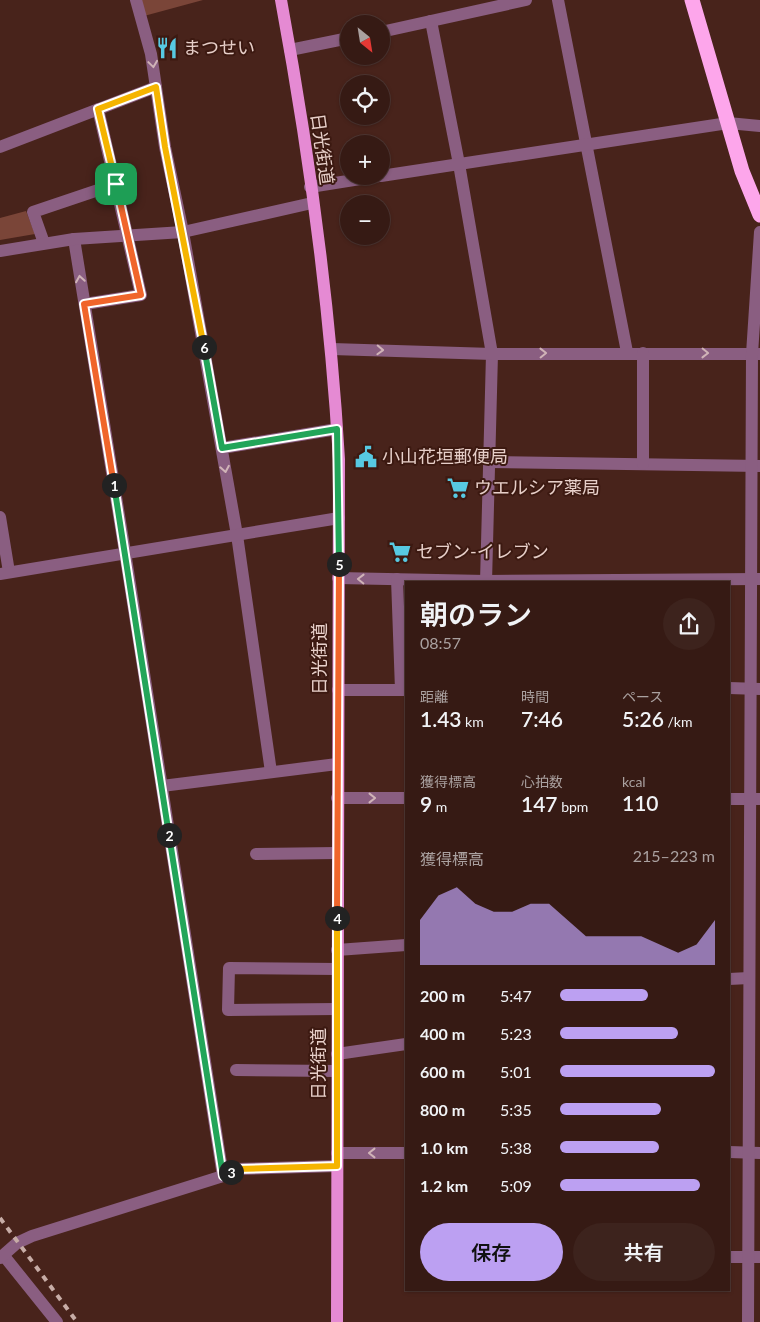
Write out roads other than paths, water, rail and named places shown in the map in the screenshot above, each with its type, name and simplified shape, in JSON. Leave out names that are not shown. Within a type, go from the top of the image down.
[{"type":"highway","points":[[692,0],[742,171],[760,215]]},
{"type":"main road","name":"日光街道","points":[[281,0],[290,50],[332,349],[337,429],[339,518],[337,1322]]},
{"type":"street","points":[[136,0],[151,54],[165,147],[183,232],[222,448],[237,535],[271,772]]},
{"type":"street","points":[[390,30],[526,0]]},
{"type":"street","points":[[558,0],[627,352]]},
{"type":"street","points":[[431,21],[459,164],[492,354],[486,581]]},
{"type":"street","points":[[290,50],[340,40]]},
{"type":"street","points":[[0,147],[156,87]]},
{"type":"street","points":[[84,304],[141,295],[129,235],[98,109]]},
{"type":"street","points":[[390,174],[728,123],[760,126]]},
{"type":"street","points":[[310,187],[340,182]]},
{"type":"street","points":[[44,243],[33,212],[116,184]]},
{"type":"street","points":[[0,251],[74,239],[183,232],[312,203]]},
{"type":"street","points":[[748,1322],[754,1257],[754,1152],[749,978],[755,889],[756,354],[760,232]]},
{"type":"street","points":[[74,239],[126,552],[223,1176]]},
{"type":"street","points":[[332,349],[492,354],[627,352],[756,354]]},
{"type":"street","points":[[643,353],[643,464]]},
{"type":"street","points":[[222,448],[337,429]]},
{"type":"street","points":[[490,462],[756,466]]},
{"type":"street","points":[[0,517],[5,573],[339,518]]},
{"type":"street","points":[[338,578],[456,581]]},
{"type":"street","points":[[338,690],[403,690],[397,579]]},
{"type":"street","points":[[538,581],[756,579]]},
{"type":"street","points":[[730,688],[756,688]]},
{"type":"street","points":[[162,786],[337,764]]},
{"type":"street","points":[[337,798],[405,798]]},
{"type":"street","points":[[730,799],[754,799]]},
{"type":"street","points":[[256,854],[337,853]]},
{"type":"street","points":[[337,950],[405,945]]},
{"type":"street","points":[[337,969],[228,968],[228,1010],[337,1009]]},
{"type":"street","points":[[730,979],[749,978]]},
{"type":"street","points":[[337,1054],[405,1044]]},
{"type":"street","points":[[236,1070],[337,1071]]},
{"type":"street","points":[[730,1152],[754,1152]]},
{"type":"street","points":[[57,1322],[2,1257],[17,1243],[32,1236],[223,1176],[236,1169],[405,1153]]},
{"type":"street","points":[[730,1257],[754,1257]]},
{"type":"railway","points":[[0,1218],[77,1322]]},
{"type":"place","name":"まつせい","points":[[167,48]]},
{"type":"place","name":"小山花垣郵便局","points":[[366,457]]},
{"type":"place","name":"ウエルシア薬局","points":[[458,488]]},
{"type":"place","name":"セブン-イレブン","points":[[400,552]]}]
